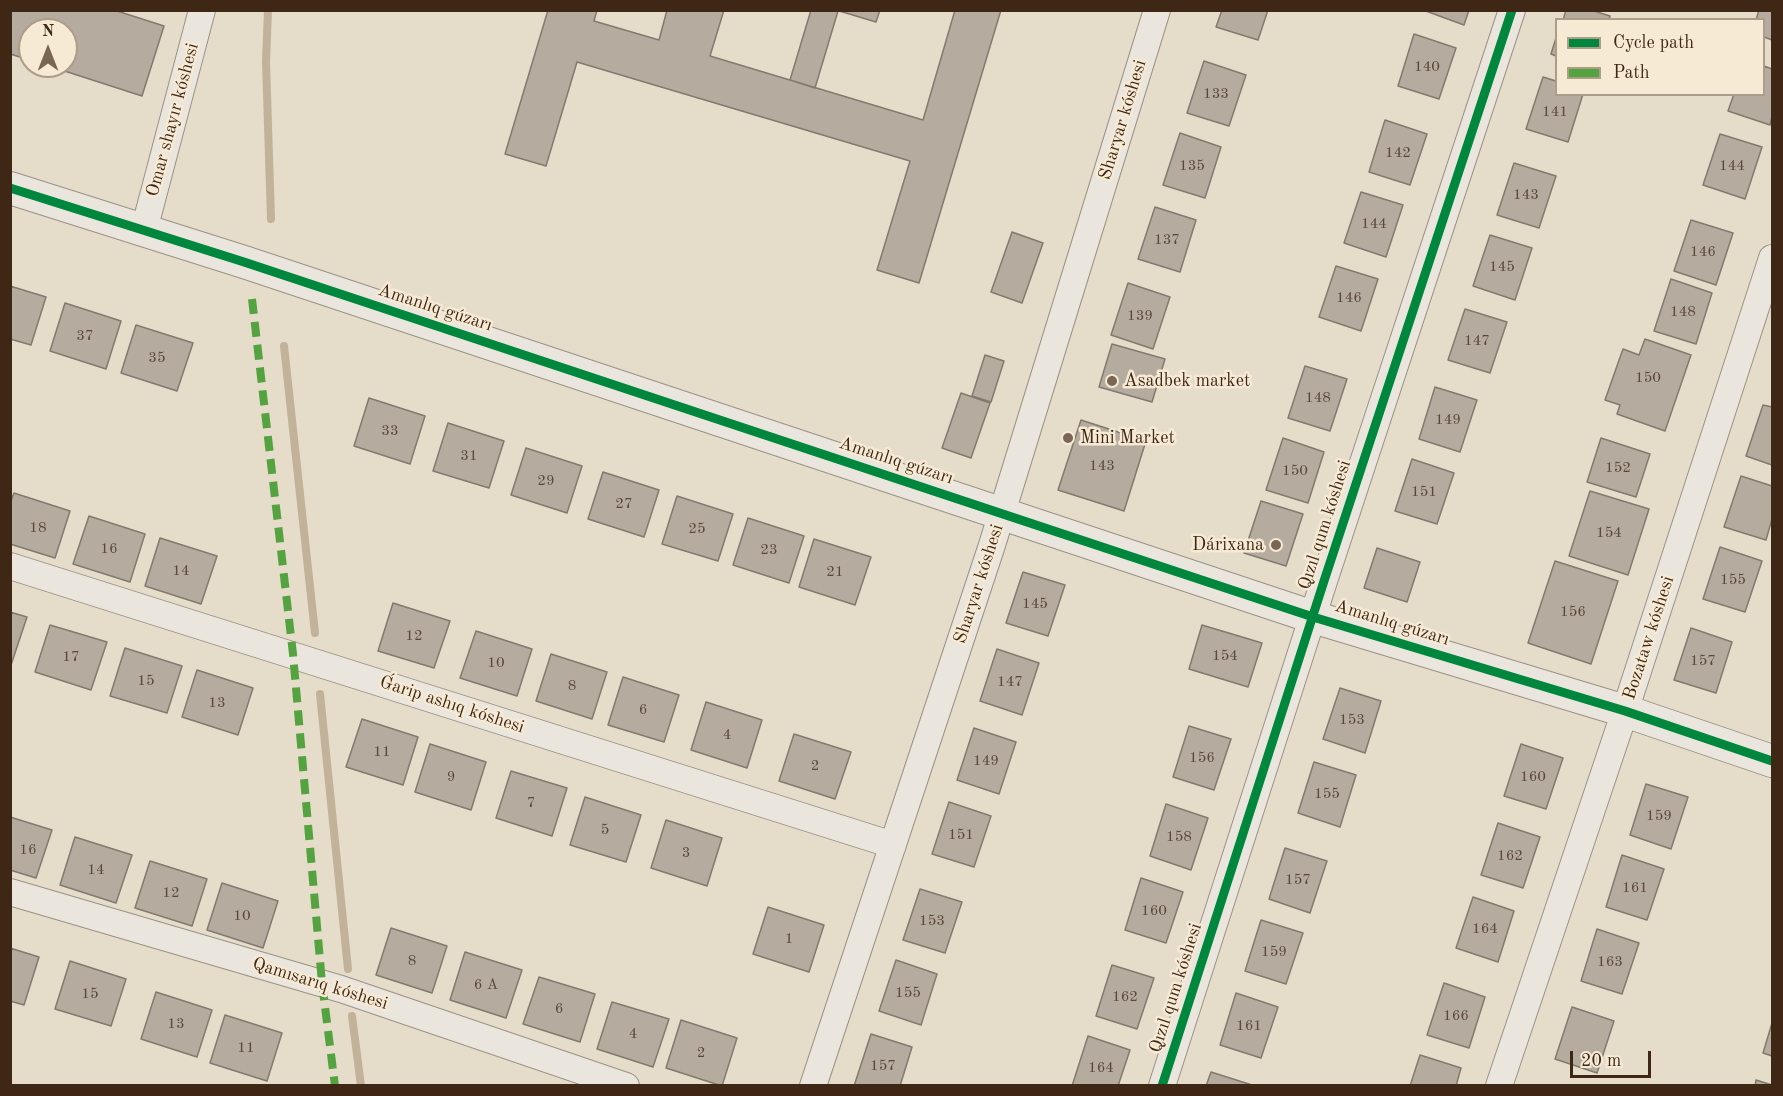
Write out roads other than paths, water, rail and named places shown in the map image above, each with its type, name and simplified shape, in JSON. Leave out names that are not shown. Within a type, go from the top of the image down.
[{"type":"street","name":"Omar shayır kóshesi","points":[[144,230],[202,10]]},
{"type":"street","name":"Sharyar kóshesi","points":[[813,1086],[985,567],[1157,10]]},
{"type":"street","name":"Qızıl qum kóshesi","points":[[1162,1086],[1512,10]]},
{"type":"street","name":"Amanlıq gúzarı","points":[[10,188],[144,230],[1313,617],[1626,711],[1773,761]]},
{"type":"street","name":"Bozataw kóshesi","points":[[1499,1086],[1626,711],[1773,258]]},
{"type":"street","name":"Ǵarip ashıq kóshesi","points":[[10,566],[893,845]]},
{"type":"street","name":"Qamısarıq kóshesi","points":[[10,892],[341,989],[626,1086]]},
{"type":"waterway","points":[[268,10],[266,62],[271,219]]},
{"type":"waterway","points":[[284,346],[315,633]]},
{"type":"waterway","points":[[320,694],[348,969]]},
{"type":"waterway","points":[[352,1016],[361,1086]]},
{"type":"place","name":"Asadbek market","points":[[1112,381]]},
{"type":"place","name":"Mini Market","points":[[1068,438]]},
{"type":"place","name":"Dárixana","points":[[1276,545]]}]
